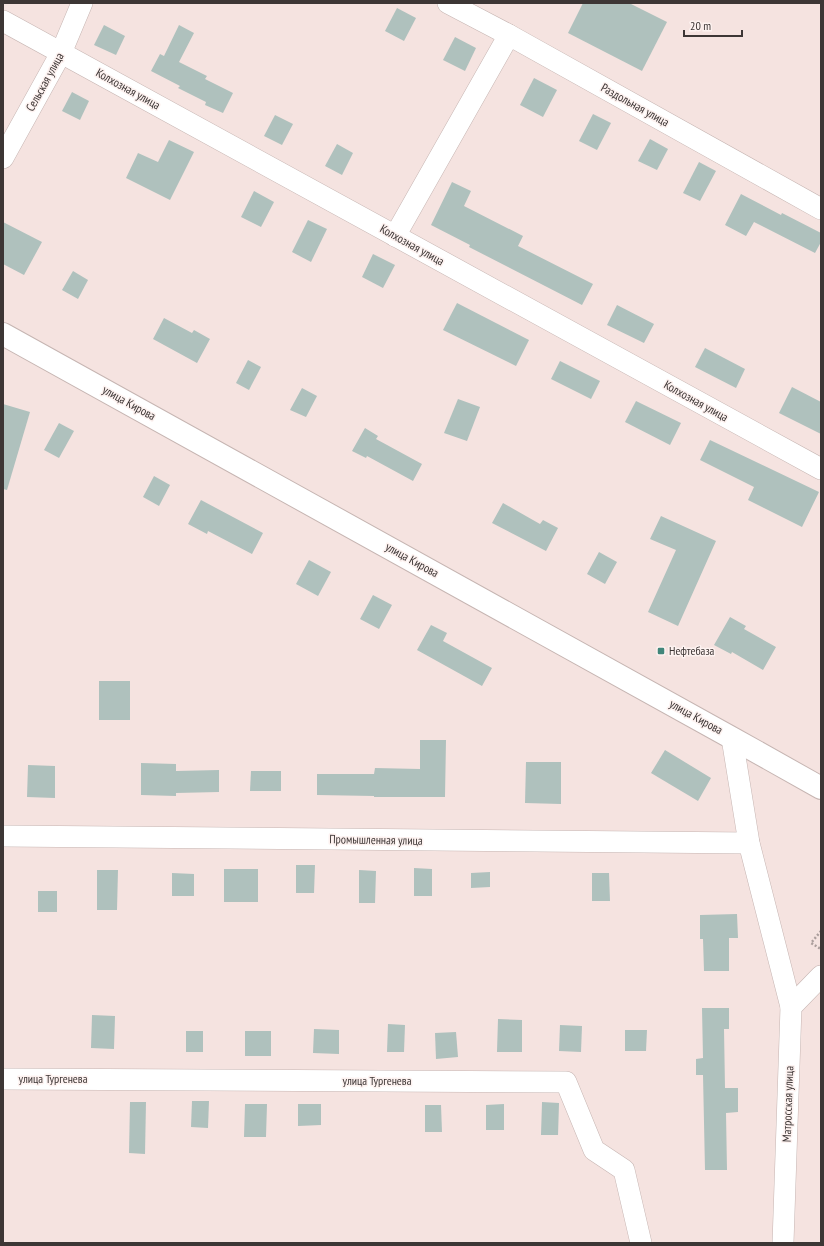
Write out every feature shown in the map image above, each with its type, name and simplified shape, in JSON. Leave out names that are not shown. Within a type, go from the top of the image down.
[{"type":"main road","name":"улица Кирова","points":[[3,334],[821,788]]},
{"type":"street","name":"Сельская улица","points":[[3,158],[61,53],[82,3]]},
{"type":"street","name":"Раздольная улица","points":[[448,3],[509,35],[821,209]]},
{"type":"street","name":"Колхозная улица","points":[[3,21],[821,469]]},
{"type":"street","points":[[395,236],[509,35]]},
{"type":"street","name":"Матросская улица","points":[[732,738],[749,843],[791,1007],[783,1243]]},
{"type":"street","name":"Промышленная улица","points":[[3,836],[749,843]]},
{"type":"street","points":[[791,1007],[821,976]]},
{"type":"street","name":"улица Тургенева","points":[[3,1079],[566,1082],[594,1150],[624,1170],[641,1243]]},
{"type":"path","points":[[821,931],[811,943],[821,949]]},
{"type":"building","points":[[583,3],[629,3],[667,22],[642,71],[568,33]]},
{"type":"building","points":[[397,8],[416,18],[404,41],[385,31]]},
{"type":"building","points":[[104,25],[125,36],[116,55],[94,45]]},
{"type":"building","points":[[179,25],[194,33],[179,62],[207,76],[205,79],[233,93],[223,113],[205,105],[206,102],[178,88],[180,86],[151,71],[160,54],[164,56]]},
{"type":"building","points":[[455,37],[476,48],[465,71],[443,60]]},
{"type":"building","points":[[534,78],[557,90],[543,117],[520,105]]},
{"type":"building","points":[[72,92],[89,101],[80,120],[62,111]]},
{"type":"building","points":[[593,114],[611,123],[597,150],[579,141]]},
{"type":"building","points":[[275,115],[293,124],[282,145],[264,136]]},
{"type":"building","points":[[650,139],[668,149],[657,170],[638,161]]},
{"type":"building","points":[[169,140],[194,152],[170,200],[126,178],[138,153],[158,162]]},
{"type":"building","points":[[337,144],[353,153],[342,175],[325,166]]},
{"type":"building","points":[[699,162],[716,171],[700,201],[683,193]]},
{"type":"building","points":[[452,182],[471,191],[464,206],[523,236],[518,246],[593,284],[582,305],[469,247],[470,245],[431,225]]},
{"type":"building","points":[[254,191],[274,202],[261,227],[241,217]]},
{"type":"building","points":[[741,194],[781,215],[782,213],[821,233],[821,242],[815,253],[754,222],[746,236],[725,225]]},
{"type":"building","points":[[308,220],[327,229],[311,262],[292,252]]},
{"type":"building","points":[[3,222],[42,242],[24,275],[3,264]]},
{"type":"building","points":[[373,254],[395,265],[383,288],[362,277]]},
{"type":"building","points":[[73,271],[88,280],[78,299],[62,290]]},
{"type":"building","points":[[457,303],[529,340],[516,366],[443,330]]},
{"type":"building","points":[[617,305],[654,324],[644,343],[607,325]]},
{"type":"building","points":[[164,318],[192,333],[194,330],[210,339],[197,363],[153,339]]},
{"type":"building","points":[[705,348],[745,369],[736,388],[695,367]]},
{"type":"building","points":[[248,360],[261,367],[249,390],[236,383]]},
{"type":"building","points":[[560,361],[600,381],[591,399],[551,379]]},
{"type":"building","points":[[792,387],[821,402],[821,434],[779,413]]},
{"type":"building","points":[[302,388],[317,396],[306,417],[290,410]]},
{"type":"building","points":[[458,399],[480,407],[467,441],[444,433]]},
{"type":"building","points":[[636,401],[681,423],[670,445],[625,422]]},
{"type":"building","points":[[3,404],[30,412],[7,490],[3,489]]},
{"type":"building","points":[[59,423],[74,431],[59,458],[44,450]]},
{"type":"building","points":[[365,428],[378,436],[376,439],[422,464],[413,481],[367,456],[366,458],[352,451]]},
{"type":"building","points":[[710,440],[819,492],[802,527],[748,500],[754,487],[700,460]]},
{"type":"building","points":[[154,476],[170,485],[159,506],[143,497]]},
{"type":"building","points":[[201,500],[263,533],[252,554],[208,531],[207,534],[188,524]]},
{"type":"building","points":[[503,503],[540,524],[543,520],[558,528],[546,551],[492,523]]},
{"type":"building","points":[[661,516],[716,541],[678,626],[648,612],[676,550],[650,539]]},
{"type":"building","points":[[599,552],[617,562],[605,584],[587,574]]},
{"type":"building","points":[[309,560],[331,572],[318,596],[296,584]]},
{"type":"building","points":[[373,595],[392,605],[379,629],[360,619]]},
{"type":"building","points":[[730,617],[746,626],[744,629],[776,647],[763,670],[732,652],[731,654],[714,645]]},
{"type":"building","points":[[431,625],[447,633],[443,641],[492,668],[482,686],[417,650]]},
{"type":"building","points":[[99,681],[130,681],[130,720],[99,720]]},
{"type":"building","points":[[420,740],[446,740],[445,797],[317,795],[317,774],[374,774],[375,768],[420,769]]},
{"type":"building","points":[[665,750],[711,778],[698,801],[651,773]]},
{"type":"building","points":[[526,762],[561,762],[561,804],[525,803]]},
{"type":"building","points":[[141,763],[176,764],[176,771],[219,770],[219,792],[176,793],[176,796],[141,795]]},
{"type":"building","points":[[28,765],[55,766],[55,798],[27,797]]},
{"type":"building","points":[[251,771],[281,771],[281,791],[250,791]]},
{"type":"building","points":[[296,865],[315,865],[314,893],[296,893]]},
{"type":"building","points":[[414,868],[432,869],[432,896],[414,896]]},
{"type":"building","points":[[224,869],[258,869],[258,902],[224,902]]},
{"type":"building","points":[[97,870],[118,870],[117,910],[97,910]]},
{"type":"building","points":[[359,870],[376,871],[375,903],[359,903]]},
{"type":"building","points":[[490,872],[490,887],[471,888],[471,873]]},
{"type":"building","points":[[172,873],[194,874],[194,896],[172,896]]},
{"type":"building","points":[[592,873],[609,873],[610,901],[592,901]]},
{"type":"building","points":[[38,891],[57,891],[57,912],[38,912]]},
{"type":"building","points":[[737,914],[738,938],[729,938],[729,971],[704,971],[703,939],[700,939],[700,915]]},
{"type":"building","points":[[702,1008],[729,1008],[729,1029],[724,1029],[725,1088],[738,1088],[738,1112],[726,1113],[727,1170],[705,1170],[703,1075],[696,1075],[696,1059],[703,1058]]},
{"type":"building","points":[[92,1015],[115,1016],[114,1049],[91,1048]]},
{"type":"building","points":[[498,1019],[522,1020],[522,1052],[497,1052]]},
{"type":"building","points":[[388,1024],[405,1025],[404,1052],[387,1052]]},
{"type":"building","points":[[560,1025],[582,1026],[581,1052],[559,1051]]},
{"type":"building","points":[[314,1029],[339,1030],[339,1054],[313,1053]]},
{"type":"building","points":[[625,1030],[647,1030],[646,1051],[625,1051]]},
{"type":"building","points":[[186,1031],[203,1031],[203,1052],[186,1052]]},
{"type":"building","points":[[245,1031],[271,1031],[271,1056],[245,1056]]},
{"type":"building","points":[[456,1032],[458,1057],[436,1059],[435,1033]]},
{"type":"building","points":[[192,1101],[209,1101],[208,1128],[191,1127]]},
{"type":"building","points":[[130,1102],[146,1102],[145,1154],[129,1153]]},
{"type":"building","points":[[542,1102],[559,1103],[558,1135],[541,1135]]},
{"type":"building","points":[[245,1104],[267,1104],[266,1137],[244,1137]]},
{"type":"building","points":[[298,1104],[321,1104],[321,1125],[298,1126]]},
{"type":"building","points":[[504,1104],[504,1130],[486,1130],[486,1105]]},
{"type":"building","points":[[425,1105],[441,1105],[442,1132],[425,1132]]},
{"type":"place","name":"Нефтебаза","points":[[661,651]]}]
